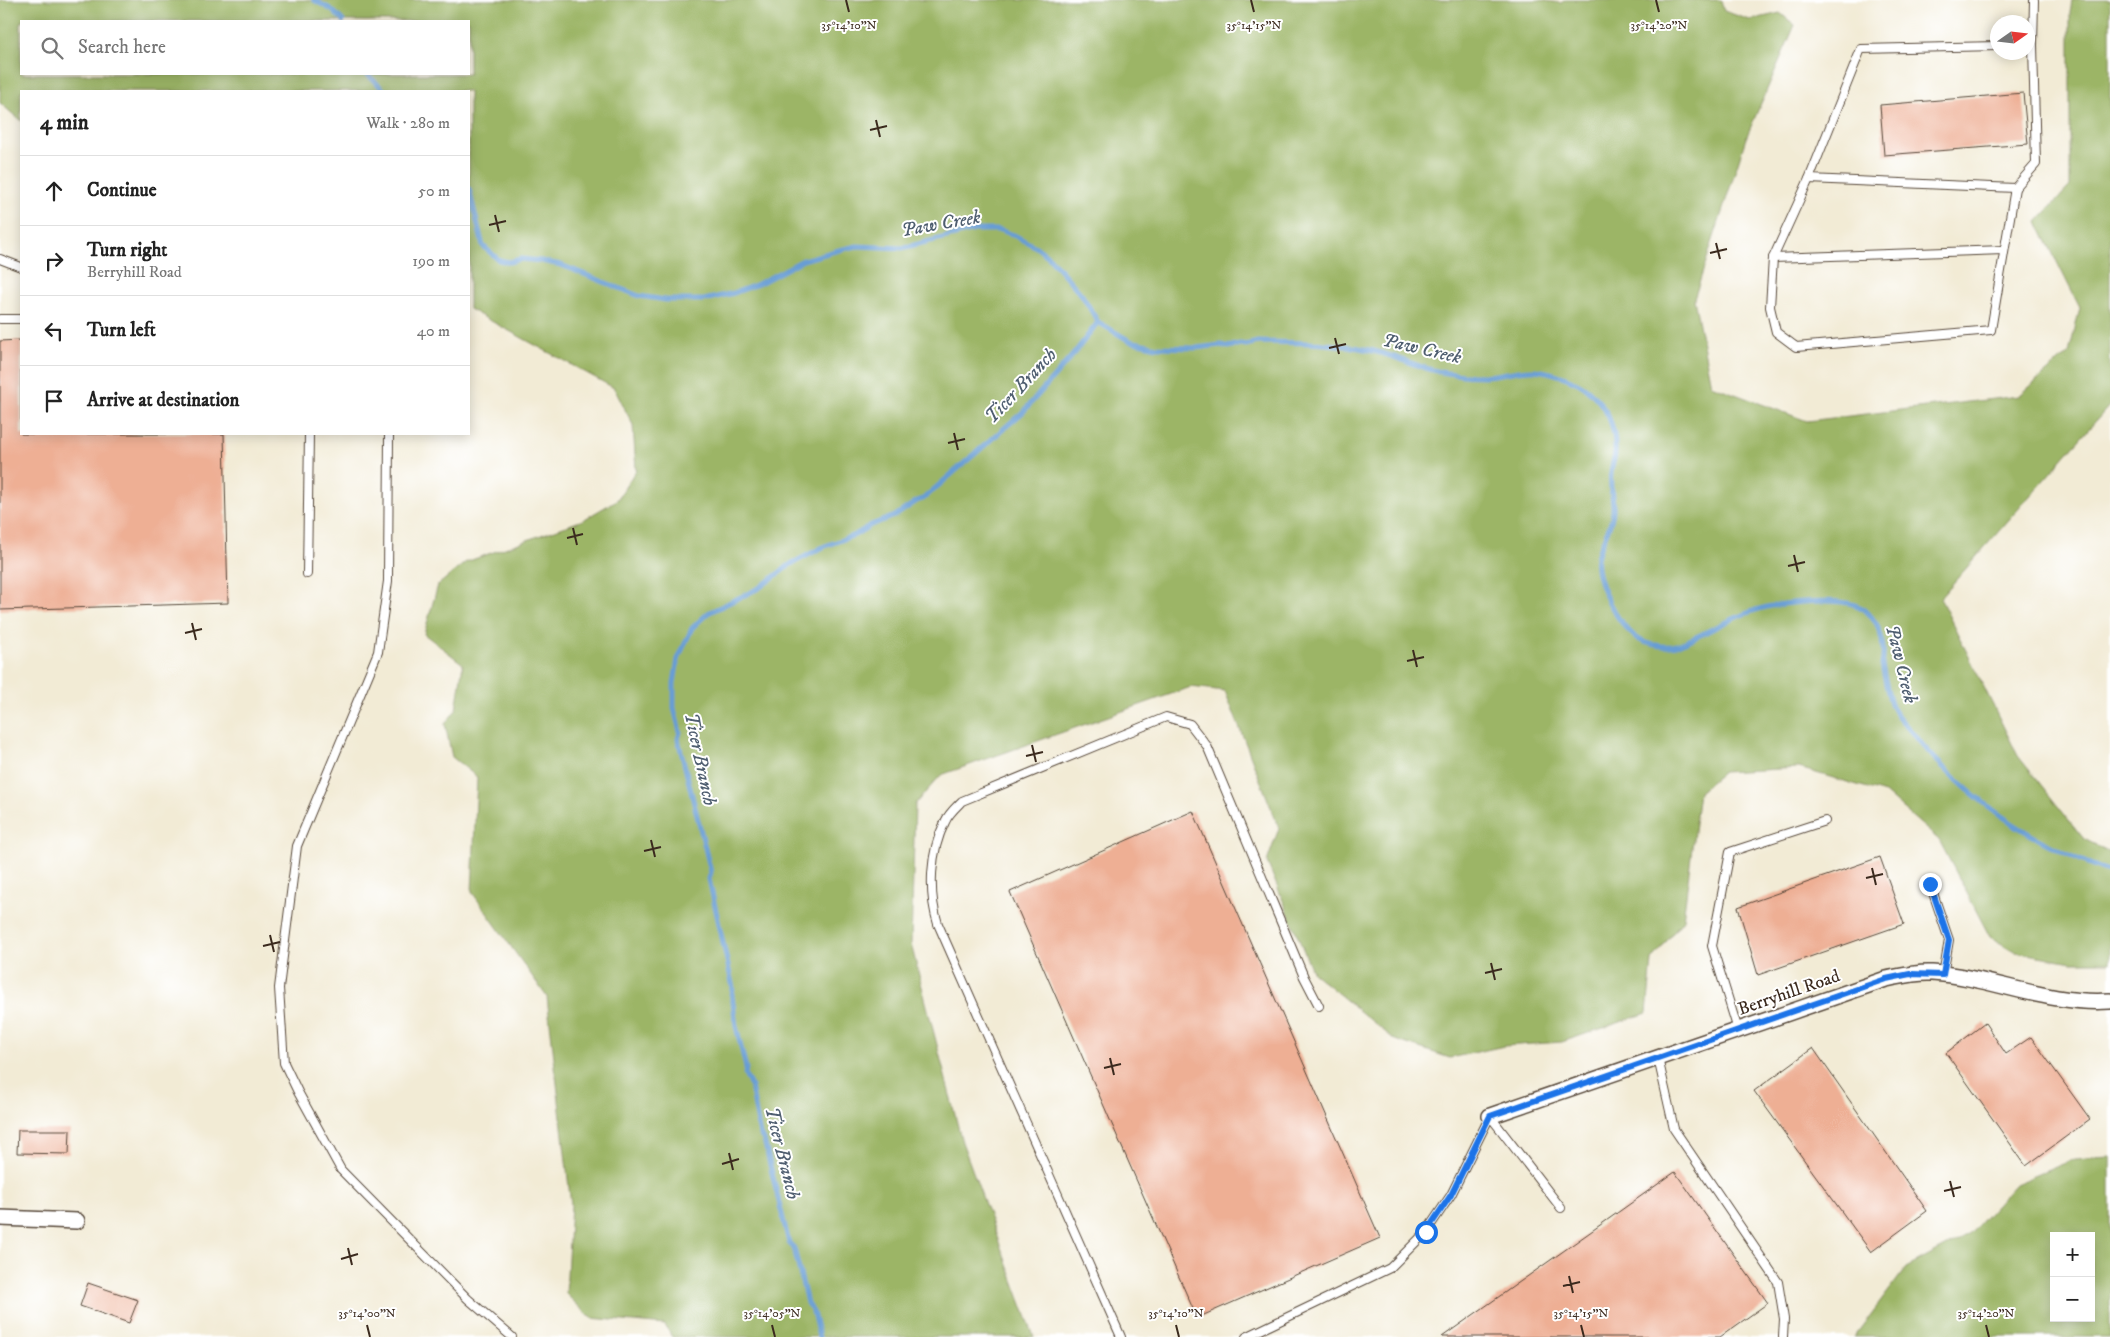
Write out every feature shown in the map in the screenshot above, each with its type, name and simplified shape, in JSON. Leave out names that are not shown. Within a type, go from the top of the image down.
[{"type":"street","name":"Berryhill Road","points":[[1490,1116],[1886,979],[1910,974],[1943,975],[2060,1000],[2110,1001]]},
{"type":"street","points":[[0,1218],[77,1221]]},
{"type":"lane","points":[[2033,15],[2034,0]]},
{"type":"lane","points":[[1990,46],[1861,49],[1809,179],[1773,258],[1770,306],[1776,332],[1796,347],[1991,330],[2015,188],[2036,164],[2031,60]]},
{"type":"lane","points":[[1809,179],[2015,188]]},
{"type":"lane","points":[[1773,258],[2004,250]]},
{"type":"lane","points":[[0,259],[20,267]]},
{"type":"lane","points":[[0,319],[20,319]]},
{"type":"lane","points":[[307,574],[308,435]]},
{"type":"lane","points":[[389,435],[388,581],[378,652],[296,846],[279,988],[284,1063],[341,1170],[468,1299],[512,1337]]},
{"type":"lane","points":[[1121,1337],[938,924],[932,904],[933,858],[945,821],[962,801],[1166,717],[1190,724],[1207,746],[1304,977],[1320,1006]]},
{"type":"lane","points":[[1738,1030],[1712,946],[1730,852],[1825,822]]},
{"type":"lane","points":[[1930,884],[1949,940],[1943,975]]},
{"type":"lane","points":[[1658,1058],[1674,1129],[1778,1282],[1784,1319],[1783,1337]]},
{"type":"lane","points":[[1246,1337],[1390,1268],[1426,1232],[1451,1195],[1490,1116],[1561,1208]]},
{"type":"green space","points":[[0,0],[1538,0],[1561,3],[1565,0],[1721,0],[1724,11],[1750,20],[1780,13],[1795,25],[1746,138],[1694,299],[1711,385],[1807,421],[2019,396],[2069,353],[2080,308],[2037,222],[2070,186],[2070,12],[2072,0],[2110,0],[2110,405],[1940,598],[2018,756],[2084,839],[2110,852],[2110,962],[2072,962],[2016,952],[1990,937],[1939,840],[1885,793],[1799,768],[1723,772],[1699,792],[1683,920],[1652,960],[1647,1013],[1562,1042],[1504,1046],[1450,1058],[1395,1040],[1313,973],[1267,862],[1279,828],[1225,691],[1191,687],[941,775],[915,804],[911,944],[962,1142],[1034,1337],[672,1337],[665,1325],[591,1318],[566,1294],[571,1205],[547,997],[472,892],[477,777],[452,757],[445,724],[456,710],[463,664],[424,634],[438,585],[466,562],[583,520],[617,500],[636,470],[633,425],[614,388],[470,310],[470,90],[20,90],[20,120],[0,103]]},
{"type":"green space","points":[[2110,1157],[2110,1337],[1854,1337],[1906,1268],[1970,1234],[2015,1184],[2075,1159]]},
{"type":"building","points":[[2023,93],[2028,144],[1884,155],[1880,105]]},
{"type":"building","points":[[20,340],[20,435],[224,435],[228,603],[0,610],[0,341]]},
{"type":"building","points":[[1193,811],[1380,1238],[1197,1318],[1010,892]]},
{"type":"building","points":[[1880,857],[1904,924],[1758,975],[1738,907]]},
{"type":"building","points":[[1985,1023],[2006,1054],[2031,1037],[2090,1119],[2026,1166],[1946,1053]]},
{"type":"building","points":[[1813,1048],[1927,1211],[1871,1252],[1754,1091]]},
{"type":"building","points":[[18,1130],[70,1130],[69,1154],[17,1153]]},
{"type":"building","points":[[1675,1172],[1768,1303],[1720,1337],[1442,1337]]},
{"type":"building","points":[[88,1283],[138,1300],[129,1323],[80,1306]]},
{"type":"waterway","name":"Paw Creek","points":[[314,0],[332,10],[342,20]]},
{"type":"waterway","name":"Paw Creek","points":[[368,75],[384,90]]},
{"type":"waterway","name":"Paw Creek","points":[[470,193],[483,246],[499,260],[509,262],[521,259],[561,265],[639,296],[666,300],[704,300],[734,293],[758,284],[803,260],[839,250],[857,246],[902,248],[975,230],[1000,230],[1036,247],[1049,257],[1082,295],[1098,322],[1130,341],[1157,347],[1196,348],[1221,345],[1228,347],[1258,342],[1336,345],[1366,349],[1439,372],[1452,374],[1484,376],[1534,370],[1555,374],[1571,380],[1584,387],[1601,404],[1609,418],[1614,434],[1615,452],[1611,479],[1612,516],[1597,558],[1597,568],[1604,593],[1618,618],[1627,629],[1644,642],[1652,645],[1667,646],[1689,640],[1750,612],[1790,603],[1839,602],[1862,608],[1875,622],[1880,634],[1883,647],[1882,665],[1894,710],[1902,722],[1935,759],[1957,780],[2004,817],[2055,848],[2110,872]]},
{"type":"waterway","name":"Ticer Branch","points":[[819,1337],[813,1312],[807,1303],[794,1248],[789,1243],[764,1140],[760,1135],[751,1086],[745,1075],[746,1068],[736,1026],[732,995],[733,988],[709,879],[711,872],[678,739],[680,732],[674,708],[674,683],[678,659],[692,628],[708,613],[759,588],[791,564],[825,546],[855,535],[871,525],[895,516],[923,499],[1023,412],[1073,355],[1098,322]]},
{"type":"route","points":[[1426,1232],[1451,1195],[1490,1116],[1886,979],[1910,974],[1932,973],[1943,975],[1949,940],[1930,884]]}]
